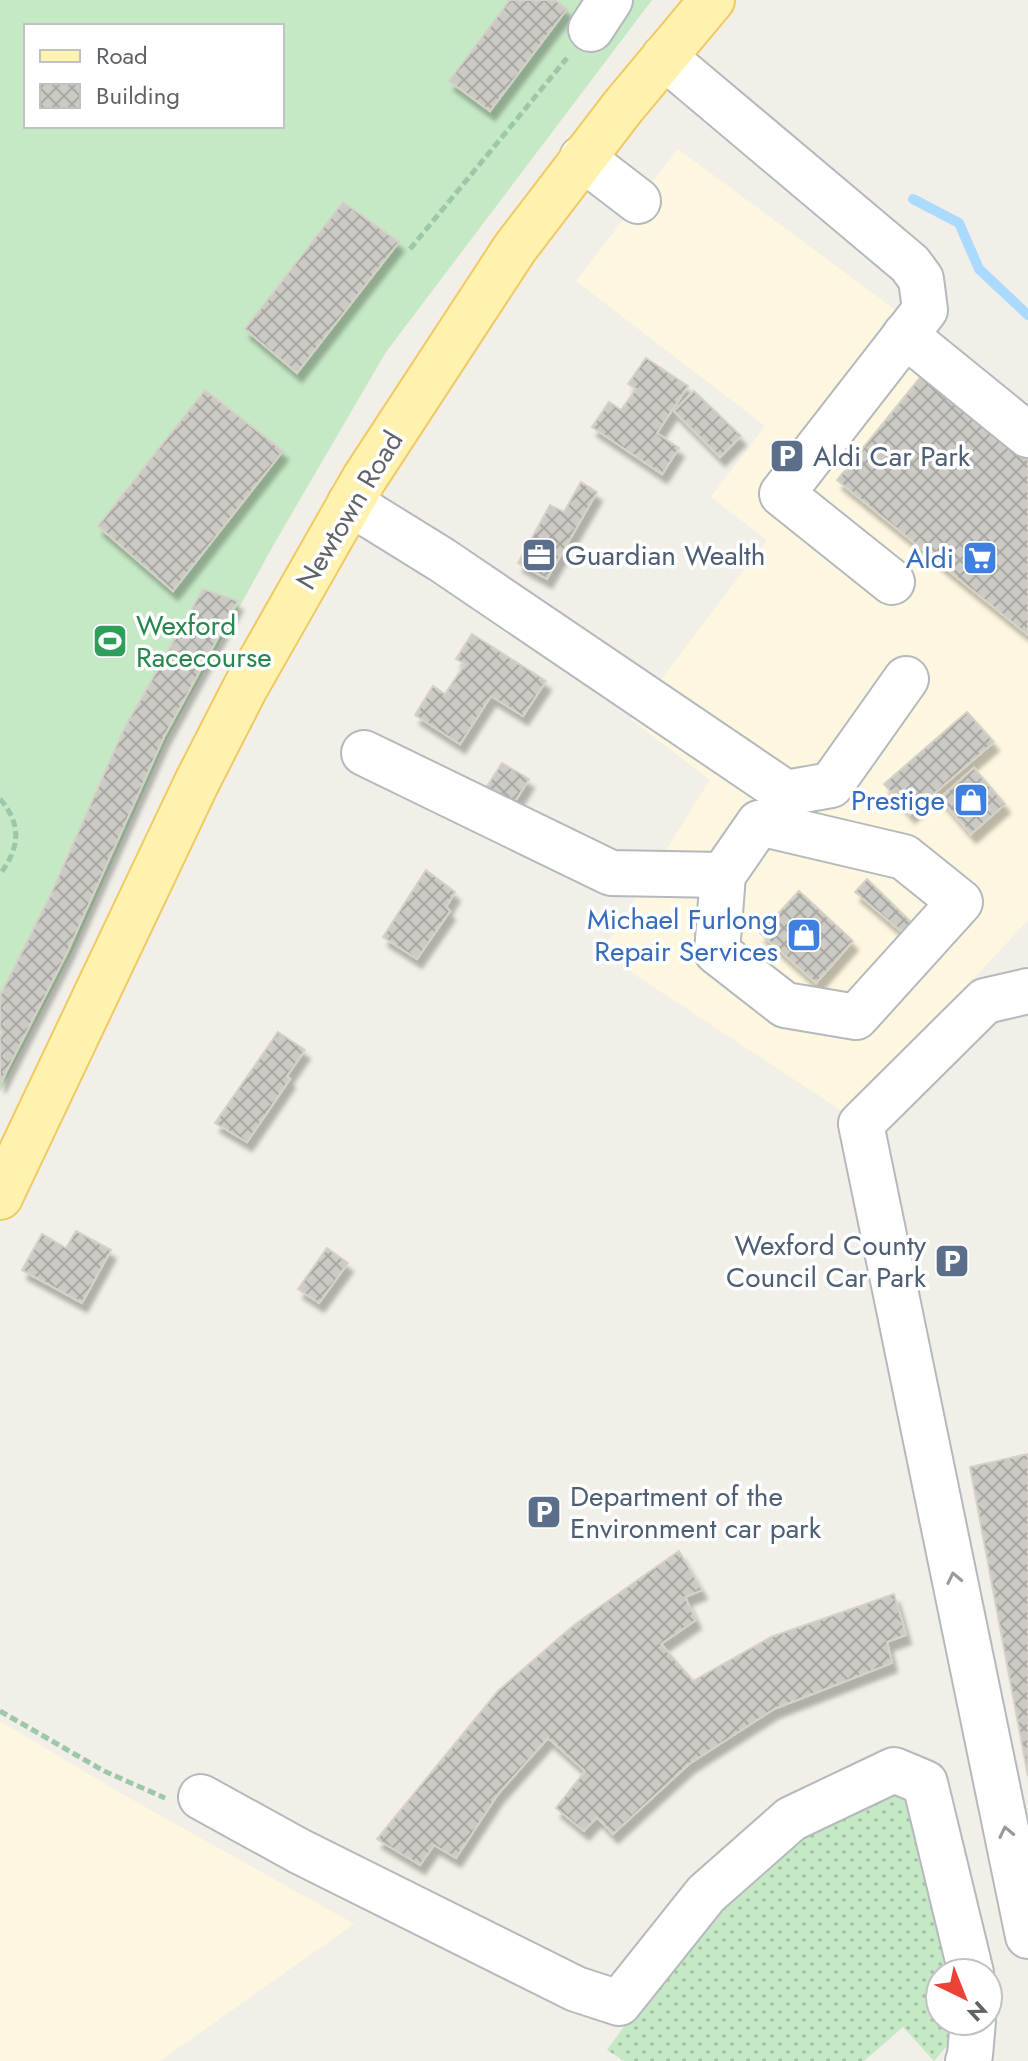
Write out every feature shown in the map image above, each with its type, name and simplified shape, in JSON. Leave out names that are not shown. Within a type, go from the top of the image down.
[{"type":"main road","name":"Newtown Road","points":[[0,1197],[196,784],[244,690],[350,503],[515,248],[582,158],[712,0]]},
{"type":"lane","points":[[664,57],[910,264],[921,279],[925,310],[782,494],[892,582]]},
{"type":"lane","points":[[582,158],[638,201]]},
{"type":"lane","points":[[905,335],[1028,435]]},
{"type":"lane","points":[[350,503],[442,560],[786,793],[831,785],[906,679]]},
{"type":"lane","points":[[364,753],[611,873],[723,875]]},
{"type":"lane","points":[[759,823],[904,857],[960,902],[856,1017],[785,1005],[717,952],[723,875],[759,823]]},
{"type":"lane","points":[[1028,991],[985,1001],[861,1124],[1028,1936]]},
{"type":"lane","points":[[201,1797],[299,1851],[576,1989],[619,2003],[706,1894],[791,1819],[894,1770],[925,1783],[967,1957]]},
{"type":"lane","points":[[968,2061],[972,2037]]},
{"type":"path","points":[[410,249],[601,14]]},
{"type":"path","points":[[0,799],[9,809],[18,835],[9,863],[0,874]]},
{"type":"path","points":[[0,1711],[104,1771],[170,1800],[201,1797]]},
{"type":"shaded area","points":[[678,149],[886,303],[1028,416],[1028,920],[847,1114],[637,976],[604,948],[710,780],[631,719],[767,540],[711,497],[765,426],[576,281]]},
{"type":"shaded area","points":[[0,1721],[129,1798],[354,1924],[160,2061],[0,2061]]},
{"type":"green space","name":"Wexford Racecourse","points":[[0,0],[652,0],[386,352],[274,544],[167,739],[73,950],[0,1092]]},
{"type":"green space","points":[[903,1789],[920,1809],[952,1957],[924,1957],[924,2037],[953,2037],[934,2061],[903,2027],[864,2061],[624,2061],[607,2050],[709,1908],[797,1834]]},
{"type":"building","points":[[510,0],[555,0],[567,9],[490,111],[449,81]]},
{"type":"building","points":[[343,202],[399,242],[297,373],[245,329]]},
{"type":"building","points":[[646,358],[688,386],[657,433],[679,448],[662,474],[592,427],[609,402],[621,410],[636,389],[628,384]]},
{"type":"building","name":"Aldi","points":[[923,374],[1028,460],[1028,635],[837,480]]},
{"type":"building","points":[[205,390],[283,451],[173,591],[98,526]]},
{"type":"building","points":[[694,391],[741,436],[720,457],[674,411]]},
{"type":"building","points":[[581,482],[597,492],[547,579],[518,563],[550,505],[564,512]]},
{"type":"building","points":[[203,589],[238,601],[164,737],[67,953],[0,1084],[0,1038],[3,1032],[0,1030],[0,996],[51,894],[124,729]]},
{"type":"building","points":[[472,634],[546,681],[523,716],[491,696],[460,744],[415,715],[433,686],[445,694],[465,664],[456,659]]},
{"type":"building","points":[[967,712],[994,742],[910,814],[884,784]]},
{"type":"building","points":[[502,763],[529,779],[511,808],[484,791]]},
{"type":"building","points":[[974,768],[1005,804],[971,834],[940,798]]},
{"type":"building","points":[[426,870],[455,892],[446,907],[450,911],[417,959],[383,937]]},
{"type":"building","points":[[867,879],[912,923],[902,932],[855,892]]},
{"type":"building","points":[[799,891],[853,941],[816,983],[760,933]]},
{"type":"building","points":[[278,1032],[305,1050],[287,1076],[290,1079],[247,1142],[215,1123]]},
{"type":"building","points":[[76,1231],[111,1250],[82,1303],[22,1270],[42,1234],[66,1248]]},
{"type":"building","points":[[327,1248],[348,1263],[319,1303],[298,1289]]},
{"type":"building","points":[[1028,1454],[1028,1776],[970,1467]]},
{"type":"building","points":[[679,1551],[702,1590],[685,1597],[696,1620],[661,1644],[693,1681],[771,1637],[894,1594],[906,1635],[887,1642],[892,1663],[774,1709],[689,1764],[613,1834],[597,1817],[584,1831],[556,1808],[585,1771],[548,1738],[498,1794],[456,1858],[434,1845],[420,1865],[377,1839],[498,1691],[574,1625]]},
{"type":"waterway","points":[[913,199],[959,223],[979,269],[1028,315]]},
{"type":"place","name":"Aldi Car Park","points":[[787,456]]},
{"type":"place","name":"Guardian Wealth","points":[[539,555]]},
{"type":"place","name":"Aldi","points":[[980,558]]},
{"type":"place","name":"Wexford Racecourse","points":[[110,641]]},
{"type":"place","name":"Prestige","points":[[971,800]]},
{"type":"place","name":"Michael Furlong Repair Services","points":[[804,935]]},
{"type":"place","name":"Wexford County Council Car Park","points":[[952,1261]]},
{"type":"place","name":"Department of the Environment car park","points":[[544,1512]]}]
